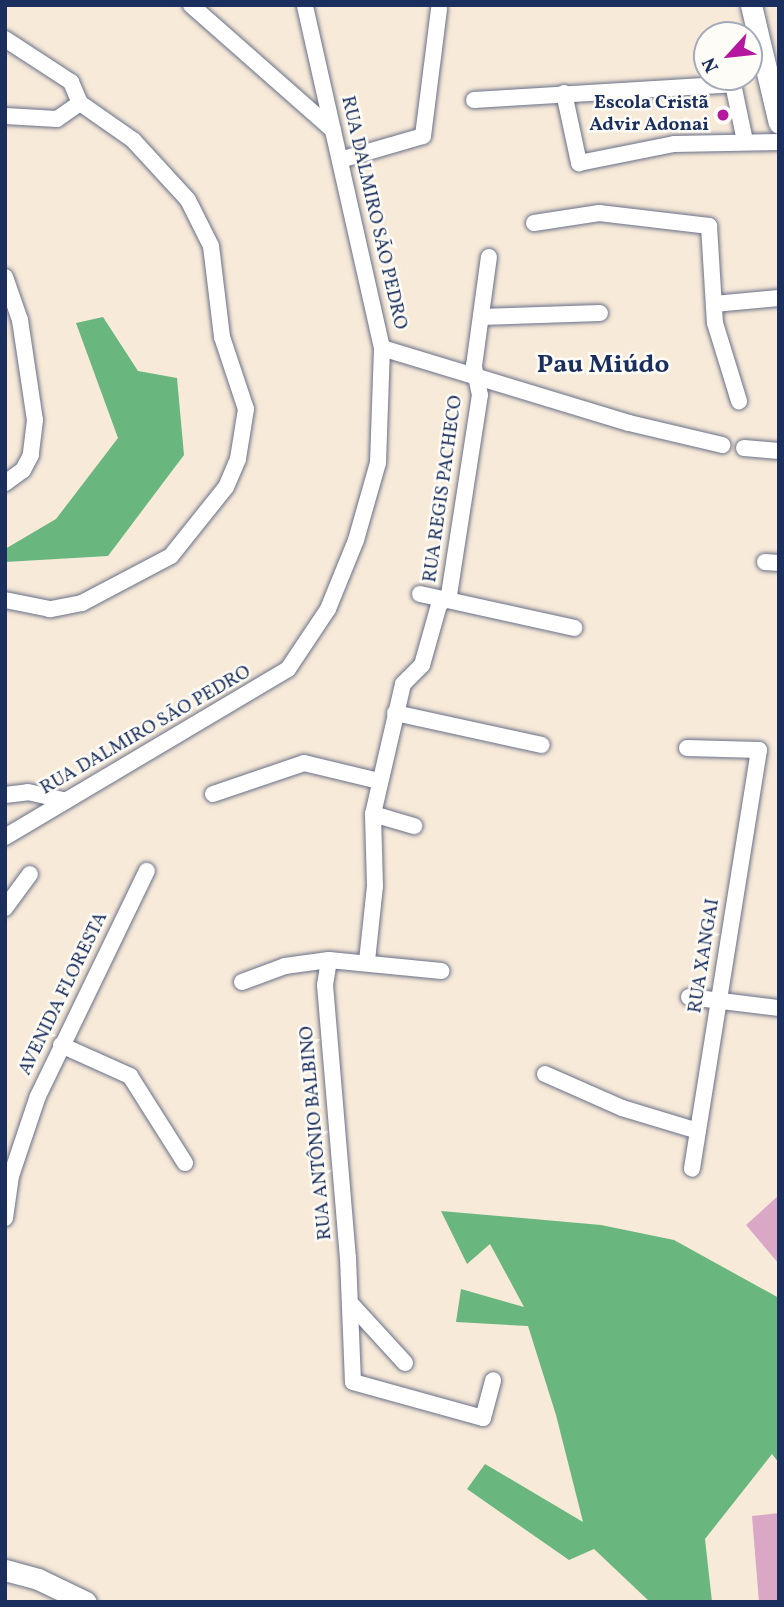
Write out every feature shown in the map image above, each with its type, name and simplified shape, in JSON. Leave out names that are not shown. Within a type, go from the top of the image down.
[{"type":"main road","points":[[751,5],[779,123]]},
{"type":"main road","points":[[5,1570],[38,1579],[86,1602]]},
{"type":"street","points":[[191,5],[333,130]]},
{"type":"street","name":"RUA DALMIRO SÃO PEDRO","points":[[7,832],[269,685],[311,639],[347,566],[378,463],[382,348],[305,5]]},
{"type":"street","points":[[340,160],[423,136],[439,9]]},
{"type":"street","points":[[5,39],[71,82],[80,103],[134,140],[174,180],[202,221],[216,277],[225,347],[246,402],[243,433],[226,487],[172,556],[82,603],[50,608],[5,600]]},
{"type":"street","points":[[474,100],[733,83],[745,141]]},
{"type":"street","points":[[565,93],[579,163],[662,145],[779,142]]},
{"type":"street","points":[[5,116],[57,119],[80,103]]},
{"type":"street","points":[[534,223],[599,213],[709,226],[718,339],[739,401]]},
{"type":"street","name":"RUA REGIS PACHECO","points":[[367,961],[374,886],[373,814],[403,684],[425,659],[444,600],[449,595],[480,395],[476,375],[489,257]]},
{"type":"street","points":[[5,277],[19,312],[34,419],[31,455],[23,470],[5,483]]},
{"type":"street","points":[[714,304],[779,299]]},
{"type":"street","points":[[481,317],[600,313]]},
{"type":"street","points":[[382,348],[629,423],[722,444]]},
{"type":"street","points":[[744,448],[779,451]]},
{"type":"street","points":[[420,594],[575,628]]},
{"type":"street","points":[[395,713],[542,745]]},
{"type":"street","name":"RUA XANGAI","points":[[687,748],[759,750],[692,1169]]},
{"type":"street","points":[[213,794],[304,763],[379,781]]},
{"type":"street","points":[[5,795],[28,792],[66,801]]},
{"type":"street","points":[[373,814],[414,826]]},
{"type":"street","name":"AVENIDA FLORESTA","points":[[5,1218],[22,1137],[61,1045],[147,871]]},
{"type":"street","points":[[5,908],[30,874]]},
{"type":"street","points":[[242,982],[285,966],[330,960],[367,961],[441,971]]},
{"type":"street","name":"RUA ANTÔNIO BALBINO","points":[[330,960],[326,985],[351,1304],[353,1382],[482,1418],[493,1380]]},
{"type":"street","points":[[689,997],[779,1008]]},
{"type":"street","points":[[61,1045],[130,1076],[185,1163]]},
{"type":"street","points":[[545,1074],[622,1108],[698,1131]]},
{"type":"street","points":[[351,1304],[405,1363]]},
{"type":"green space","points":[[103,317],[138,371],[177,378],[184,455],[108,556],[5,562],[5,549],[56,519],[118,438],[76,323]]},
{"type":"green space","points":[[441,1211],[601,1225],[674,1240],[779,1298],[779,1463],[772,1454],[705,1539],[712,1602],[650,1602],[594,1549],[569,1560],[467,1489],[485,1464],[583,1522],[556,1415],[528,1326],[456,1322],[461,1289],[524,1307],[490,1244],[467,1264]]},
{"type":"building","points":[[779,1195],[779,1264],[746,1225]]},
{"type":"building","points":[[779,1513],[779,1602],[759,1602],[752,1516]]},
{"type":"place","name":"Escola Cristã Advir Adonai","points":[[723,115]]},
{"type":"district","name":"Pau Miúdo","points":[[603,366]]}]
